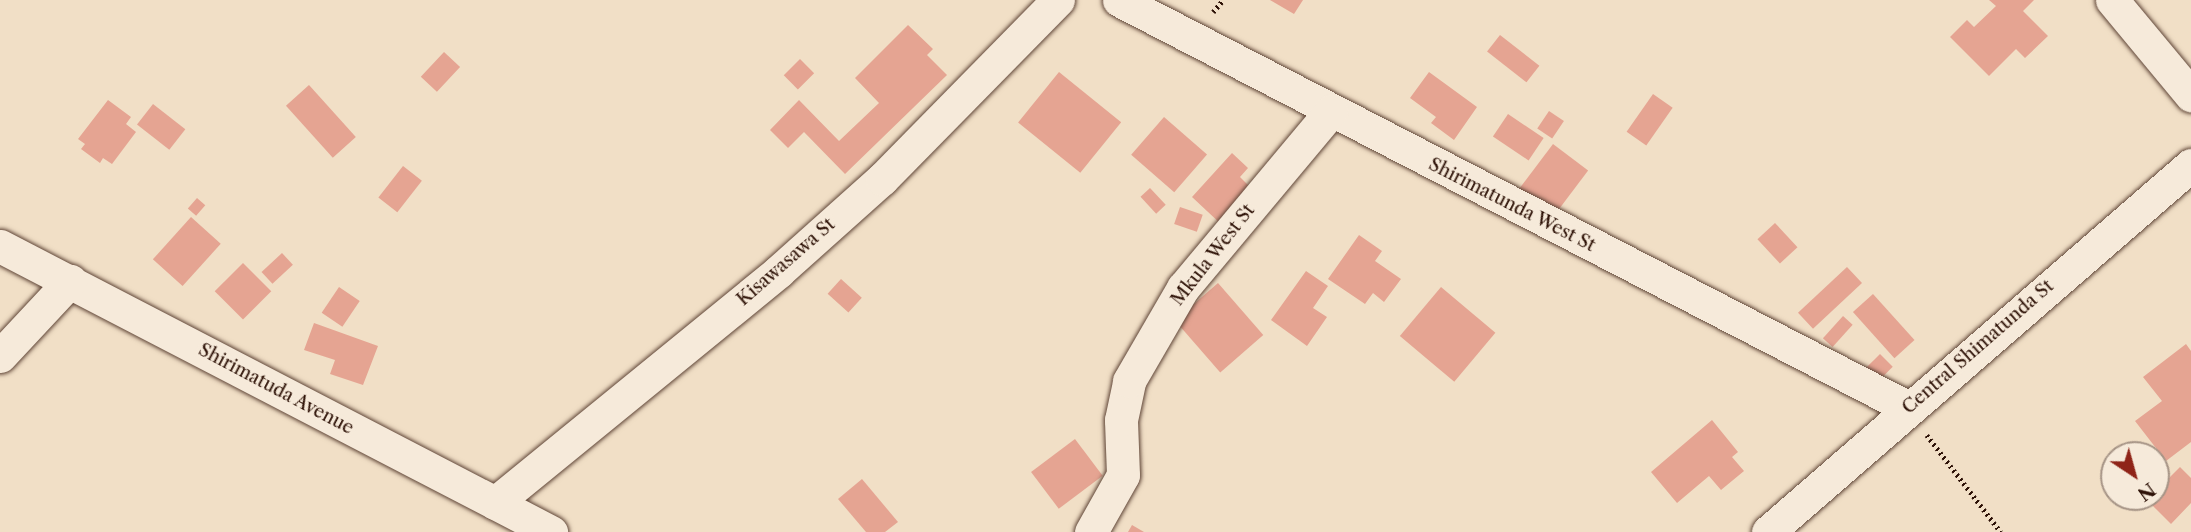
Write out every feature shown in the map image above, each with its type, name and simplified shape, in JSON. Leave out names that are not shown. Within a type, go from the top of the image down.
[{"type":"street","name":"Kisawasawa St","points":[[495,503],[810,244],[882,179],[1058,0]]},
{"type":"street","name":"Shirimatunda West St","points":[[1119,0],[1907,407]]},
{"type":"street","points":[[2112,0],[2191,95]]},
{"type":"street","name":"Mkula West St","points":[[1091,532],[1123,475],[1121,420],[1129,381],[1183,288],[1331,111]]},
{"type":"street","name":"Central Shimatunda St","points":[[1768,532],[1907,407],[2191,165]]},
{"type":"street","name":"Shirimatuda Avenue","points":[[0,246],[551,532]]},
{"type":"street","points":[[0,356],[70,281]]},
{"type":"path","points":[[1907,407],[2001,532]]},
{"type":"building","points":[[1270,0],[1303,0],[1294,14]]},
{"type":"building","points":[[1989,0],[2034,0],[2023,11],[2048,36],[2025,58],[2016,49],[1989,76],[1950,37],[1967,20],[1974,27],[1996,6]]},
{"type":"building","points":[[908,25],[933,49],[927,55],[947,75],[845,174],[804,132],[788,148],[770,130],[799,100],[839,141],[879,103],[855,78]]},
{"type":"building","points":[[1500,35],[1539,66],[1526,82],[1487,52]]},
{"type":"building","points":[[444,52],[460,67],[437,92],[421,77]]},
{"type":"building","points":[[800,59],[814,73],[798,89],[784,75]]},
{"type":"building","points":[[1059,72],[1121,122],[1080,173],[1018,123]]},
{"type":"building","points":[[1429,72],[1477,107],[1454,140],[1431,123],[1436,117],[1410,98]]},
{"type":"building","points":[[309,85],[356,137],[333,158],[286,106]]},
{"type":"building","points":[[1653,94],[1673,108],[1646,145],[1627,132]]},
{"type":"building","points":[[108,100],[131,117],[126,124],[136,132],[112,164],[103,158],[100,163],[81,149],[85,144],[78,139]]},
{"type":"building","points":[[153,104],[185,129],[169,150],[137,124]]},
{"type":"building","points":[[1549,111],[1564,121],[1552,138],[1537,128]]},
{"type":"building","points":[[1508,114],[1544,138],[1529,160],[1493,136]]},
{"type":"building","points":[[1164,117],[1207,154],[1174,192],[1131,155]]},
{"type":"building","points":[[1553,144],[1588,170],[1553,217],[1518,190]]},
{"type":"building","points":[[1232,153],[1248,168],[1240,177],[1255,192],[1223,226],[1192,197]]},
{"type":"building","points":[[403,166],[422,181],[397,212],[378,198]]},
{"type":"building","points":[[1150,188],[1166,205],[1156,214],[1140,197]]},
{"type":"building","points":[[197,198],[205,205],[196,216],[188,209]]},
{"type":"building","points":[[1180,207],[1203,215],[1197,232],[1174,224]]},
{"type":"building","points":[[191,217],[221,244],[183,286],[153,259]]},
{"type":"building","points":[[1775,223],[1798,247],[1780,264],[1757,239]]},
{"type":"building","points":[[1359,235],[1382,251],[1375,261],[1401,279],[1384,302],[1373,293],[1365,304],[1328,279]]},
{"type":"building","points":[[282,253],[293,265],[272,284],[262,272]]},
{"type":"building","points":[[243,263],[271,291],[243,320],[215,291]]},
{"type":"building","points":[[1847,267],[1862,283],[1813,329],[1798,313]]},
{"type":"building","points":[[1306,271],[1328,286],[1313,308],[1327,317],[1307,346],[1271,320]]},
{"type":"building","points":[[841,279],[862,298],[848,313],[828,294]]},
{"type":"building","points":[[1218,283],[1263,335],[1220,372],[1175,320]]},
{"type":"building","points":[[339,287],[360,301],[342,327],[322,313]]},
{"type":"building","points":[[1441,287],[1495,333],[1454,382],[1400,336]]},
{"type":"building","points":[[1873,294],[1914,340],[1894,358],[1853,312]]},
{"type":"building","points":[[1843,316],[1853,325],[1833,347],[1823,338]]},
{"type":"building","points":[[314,323],[378,346],[363,385],[330,374],[335,360],[304,350]]},
{"type":"building","points":[[2186,344],[2191,351],[2191,442],[2170,458],[2170,441],[2150,441],[2135,421],[2162,401],[2143,377]]},
{"type":"building","points":[[1880,354],[1893,367],[1874,386],[1861,373]]},
{"type":"building","points":[[1712,420],[1738,452],[1732,457],[1744,471],[1721,490],[1709,476],[1677,503],[1651,472]]},
{"type":"building","points":[[1075,439],[1103,476],[1059,509],[1031,472]]},
{"type":"building","points":[[2180,467],[2191,478],[2191,503],[2171,524],[2158,511],[2170,511],[2170,477]]},
{"type":"building","points":[[862,479],[898,522],[885,532],[866,532],[838,499]]},
{"type":"building","points":[[1132,525],[1144,532],[1128,532]]}]
